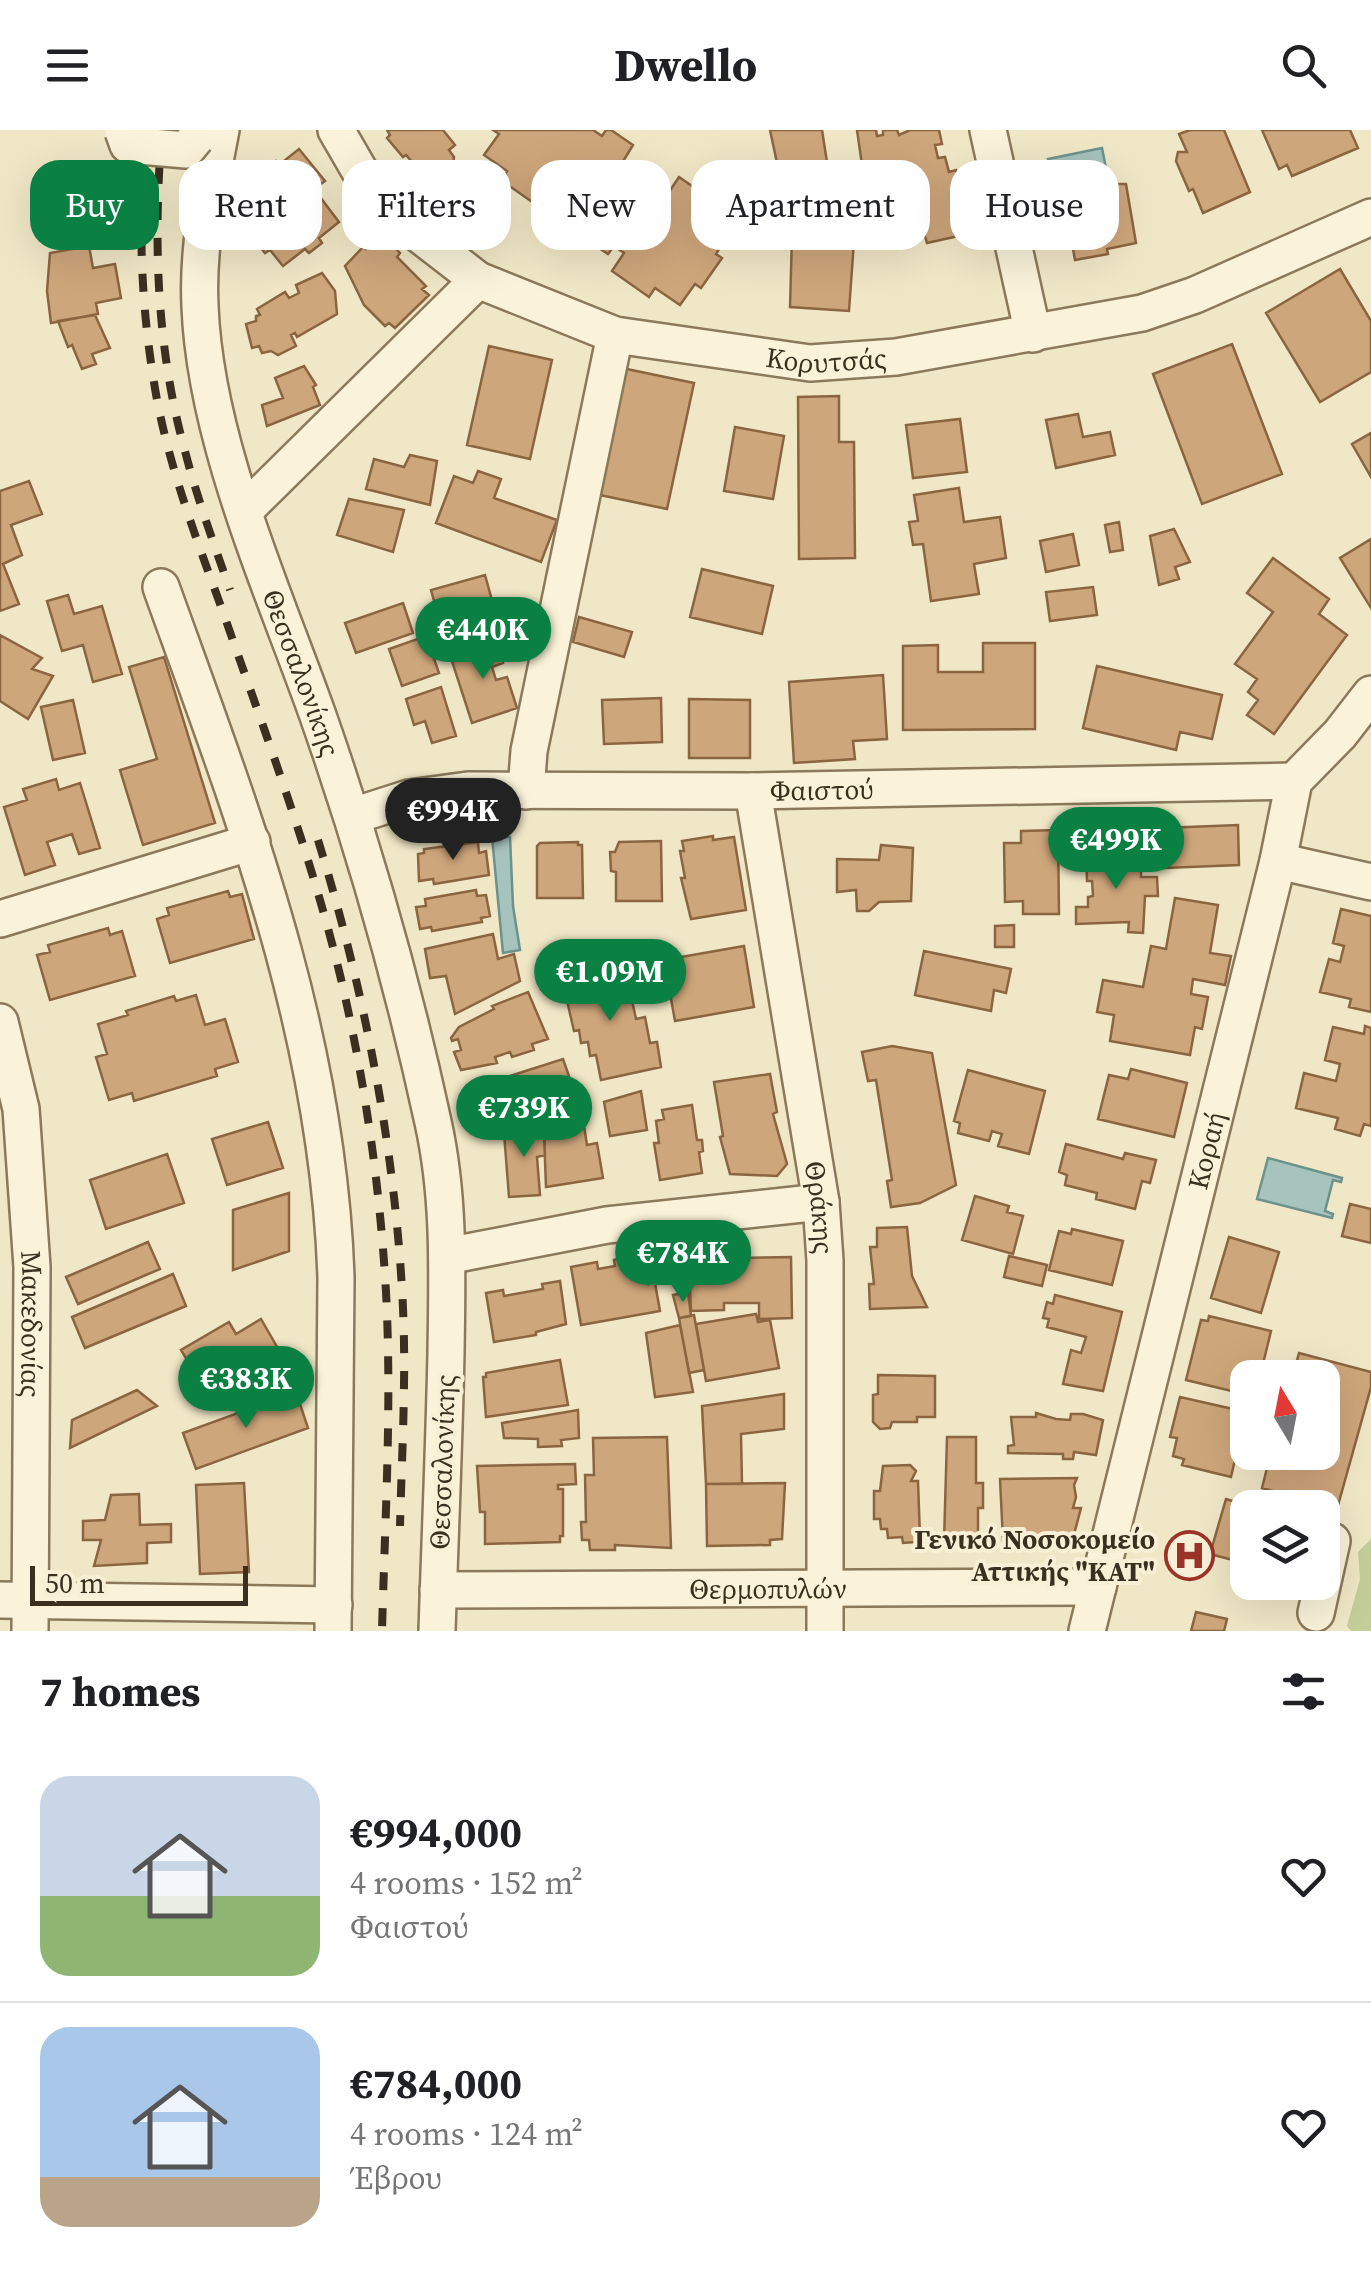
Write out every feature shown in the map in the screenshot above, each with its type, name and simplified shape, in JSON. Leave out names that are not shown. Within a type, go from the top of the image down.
[{"type":"street","name":"Κορυτσάς","points":[[336,130],[365,180],[407,225],[478,280],[614,334],[810,363],[856,362],[1142,313],[1195,296],[1371,217]]},
{"type":"street","points":[[988,130],[1033,334]]},
{"type":"street","points":[[123,131],[128,144],[186,150],[205,133]]},
{"type":"street","name":"Θεσσαλονίκης","points":[[205,133],[206,210],[200,306],[214,411],[353,816],[394,959],[434,1126],[448,1256],[437,1631]]},
{"type":"street","points":[[245,510],[478,280]]},
{"type":"street","points":[[526,791],[529,751],[614,334]]},
{"type":"street","points":[[20,1610],[334,1618],[334,1222],[306,1034],[288,958],[252,842],[161,587]]},
{"type":"street","points":[[1294,781],[1340,734],[1371,694]]},
{"type":"street","name":"Φαιστού","points":[[353,816],[409,798],[468,790],[752,792],[1294,781]]},
{"type":"street","name":"Κοραή","points":[[1087,1631],[1278,861],[1294,781]]},
{"type":"street","name":"Θράκης","points":[[752,792],[821,1202],[825,1279],[826,1631]]},
{"type":"street","points":[[0,919],[252,842]]},
{"type":"street","points":[[1278,861],[1371,882]]},
{"type":"street","name":"Μακεδονίας","points":[[0,1022],[22,1109],[32,1267],[20,1610]]},
{"type":"street","points":[[448,1256],[640,1220],[821,1202]]},
{"type":"street","name":"Θερμοπυλών","points":[[438,1590],[1098,1587]]},
{"type":"street","points":[[1316,1613],[1319,1600]]},
{"type":"green space","points":[[1371,1539],[1371,1631],[1351,1631],[1347,1626],[1360,1579],[1358,1552]]},
{"type":"water","points":[[1102,148],[1104,160],[1048,160]]},
{"type":"water","points":[[492,837],[510,837],[513,906],[520,950],[503,953]]},
{"type":"water","points":[[1268,1158],[1342,1178],[1341,1182],[1333,1180],[1325,1211],[1333,1214],[1332,1218],[1257,1199]]},
{"type":"building","points":[[387,130],[443,130],[455,145],[449,150],[454,160],[410,160],[387,138]]},
{"type":"building","points":[[493,130],[593,130],[602,136],[611,130],[633,145],[624,160],[531,160],[531,201],[511,187],[511,160],[491,160],[484,155],[499,134]]},
{"type":"building","points":[[770,130],[822,130],[827,160],[776,160]]},
{"type":"building","points":[[857,130],[876,130],[877,136],[883,135],[883,130],[897,130],[899,135],[910,130],[939,130],[942,144],[935,145],[938,158],[945,157],[950,172],[950,238],[930,242],[930,160],[861,160]]},
{"type":"building","points":[[1190,130],[1224,130],[1250,192],[1203,213],[1176,161],[1178,152],[1187,152],[1179,134]]},
{"type":"building","points":[[1262,130],[1350,130],[1358,148],[1292,176],[1287,165],[1279,169]]},
{"type":"building","points":[[299,149],[308,160],[285,160]]},
{"type":"building","points":[[679,177],[691,185],[691,250],[718,250],[716,254],[722,258],[701,288],[695,284],[680,305],[655,288],[649,297],[612,271],[624,253],[620,250],[671,250],[671,189]]},
{"type":"building","points":[[1119,184],[1126,184],[1136,243],[1119,247]]},
{"type":"building","points":[[322,200],[339,222],[322,236]]},
{"type":"building","points":[[90,250],[93,268],[115,264],[121,298],[96,303],[98,314],[51,323],[47,291],[50,253]]},
{"type":"building","points":[[270,250],[304,250],[283,266]]},
{"type":"building","points":[[360,250],[397,250],[397,257],[426,286],[422,289],[429,295],[395,328],[389,323],[385,326],[364,305],[345,266]]},
{"type":"building","points":[[792,250],[853,250],[849,311],[790,307]]},
{"type":"building","points":[[1073,250],[1107,250],[1108,254],[1075,260]]},
{"type":"building","points":[[1340,269],[1371,321],[1371,372],[1320,402],[1266,313]]},
{"type":"building","points":[[322,273],[335,291],[337,314],[297,337],[295,333],[291,335],[296,346],[278,355],[271,351],[262,353],[259,346],[252,348],[246,324],[256,321],[260,315],[257,309],[285,292],[289,298],[299,293],[296,285]]},
{"type":"building","points":[[95,315],[110,348],[92,354],[96,364],[82,369],[58,321]]},
{"type":"building","points":[[1232,344],[1282,474],[1202,504],[1153,374]]},
{"type":"building","points":[[489,346],[552,360],[530,459],[467,445]]},
{"type":"building","points":[[304,366],[316,385],[313,387],[320,405],[267,426],[262,405],[283,398],[275,378]]},
{"type":"building","points":[[622,368],[694,383],[667,509],[595,494]]},
{"type":"building","points":[[839,396],[839,442],[854,442],[855,558],[799,559],[798,397]]},
{"type":"building","points":[[1078,414],[1083,437],[1110,432],[1115,455],[1056,468],[1046,420]]},
{"type":"building","points":[[960,419],[967,472],[913,478],[906,425]]},
{"type":"building","points":[[735,427],[784,436],[773,499],[724,491]]},
{"type":"building","points":[[1371,433],[1371,477],[1352,444]]},
{"type":"building","points":[[410,455],[437,461],[430,505],[366,489],[374,459],[404,467]]},
{"type":"building","points":[[478,471],[501,479],[494,498],[557,520],[541,562],[436,523],[454,476],[473,483]]},
{"type":"building","points":[[29,481],[42,514],[11,525],[22,555],[3,564],[19,604],[0,611],[0,491]]},
{"type":"building","points":[[959,488],[964,522],[1000,517],[1006,558],[974,564],[979,594],[931,601],[923,544],[913,545],[909,522],[918,521],[914,495]]},
{"type":"building","points":[[349,499],[404,510],[393,552],[337,535]]},
{"type":"building","points":[[1119,522],[1123,550],[1110,552],[1105,525]]},
{"type":"building","points":[[1174,529],[1190,562],[1175,567],[1179,579],[1159,585],[1150,536]]},
{"type":"building","points":[[1073,534],[1079,565],[1046,572],[1040,541]]},
{"type":"building","points":[[1371,539],[1371,608],[1340,558]]},
{"type":"building","points":[[1273,558],[1329,599],[1319,614],[1347,635],[1274,734],[1247,715],[1258,700],[1248,692],[1257,679],[1235,664],[1273,612],[1247,593]]},
{"type":"building","points":[[702,569],[773,586],[762,634],[690,617]]},
{"type":"building","points":[[485,575],[495,611],[520,604],[524,620],[455,640],[450,622],[440,622],[431,590]]},
{"type":"building","points":[[1093,587],[1097,615],[1050,621],[1046,592]]},
{"type":"building","points":[[68,595],[74,614],[102,606],[122,674],[93,682],[83,645],[62,651],[47,601]]},
{"type":"building","points":[[403,603],[413,633],[356,653],[345,623]]},
{"type":"building","points":[[579,617],[632,632],[624,657],[573,642]]},
{"type":"building","points":[[0,635],[42,658],[32,669],[53,676],[28,719],[0,701]]},
{"type":"building","points":[[426,636],[439,673],[402,686],[389,649]]},
{"type":"building","points":[[496,640],[503,663],[492,667],[496,680],[507,677],[517,708],[472,723],[450,655]]},
{"type":"building","points":[[983,643],[1035,643],[1035,729],[903,730],[903,646],[938,645],[938,672],[983,672]]},
{"type":"building","points":[[164,657],[215,823],[143,845],[120,770],[157,759],[129,667]]},
{"type":"building","points":[[1097,666],[1222,695],[1212,739],[1180,732],[1176,750],[1083,728]]},
{"type":"building","points":[[883,675],[887,739],[853,741],[855,759],[794,763],[789,682]]},
{"type":"building","points":[[441,687],[456,736],[432,743],[425,721],[414,725],[406,699]]},
{"type":"building","points":[[661,698],[662,742],[604,744],[602,700]]},
{"type":"building","points":[[689,699],[750,700],[750,758],[689,758]]},
{"type":"building","points":[[73,700],[85,753],[53,760],[41,707]]},
{"type":"building","points":[[56,779],[59,790],[80,783],[100,848],[79,854],[72,834],[47,842],[55,865],[25,875],[4,807],[27,800],[23,789]]},
{"type":"building","points":[[1238,825],[1239,865],[1165,868],[1163,828]]},
{"type":"building","points":[[1058,830],[1059,914],[1023,914],[1023,901],[1005,902],[1004,843],[1021,843],[1021,831]]},
{"type":"building","points":[[713,836],[713,840],[734,837],[746,910],[691,919],[681,878],[685,878],[682,841]]},
{"type":"building","points":[[661,841],[662,901],[616,901],[616,872],[611,871],[610,852],[615,852],[619,842]]},
{"type":"building","points":[[478,842],[479,853],[486,851],[489,875],[434,884],[433,879],[419,881],[418,854],[424,853],[424,849]]},
{"type":"building","points":[[578,842],[582,845],[583,898],[537,898],[537,846]]},
{"type":"building","points":[[881,845],[913,848],[911,901],[879,902],[869,911],[857,911],[856,890],[837,892],[837,859],[879,860]]},
{"type":"building","points":[[1124,852],[1124,871],[1141,870],[1141,877],[1157,877],[1158,896],[1145,896],[1143,933],[1128,932],[1129,922],[1076,924],[1076,907],[1088,907],[1088,897],[1093,896],[1092,881],[1087,881],[1086,853]]},
{"type":"building","points":[[476,890],[477,896],[486,895],[490,916],[481,918],[482,922],[432,931],[431,927],[420,929],[416,907],[426,906],[425,899]]},
{"type":"building","points":[[228,891],[230,897],[242,894],[254,939],[170,963],[157,919],[169,915],[167,908]]},
{"type":"building","points":[[1175,898],[1218,905],[1210,953],[1231,956],[1225,985],[1193,979],[1191,994],[1208,997],[1202,1029],[1195,1027],[1190,1055],[1110,1041],[1114,1015],[1097,1012],[1103,980],[1143,987],[1151,946],[1166,949]]},
{"type":"building","points":[[1341,909],[1371,916],[1371,1012],[1349,1007],[1351,999],[1320,992],[1329,959],[1340,962],[1344,946],[1333,943]]},
{"type":"building","points":[[1014,925],[1014,947],[995,947],[995,926]]},
{"type":"building","points":[[108,928],[110,935],[122,931],[135,976],[50,1000],[37,955],[50,952],[48,945]]},
{"type":"building","points":[[493,934],[498,959],[514,954],[520,981],[455,1014],[446,976],[430,978],[425,949]]},
{"type":"building","points":[[744,946],[754,1007],[675,1021],[664,960]]},
{"type":"building","points":[[924,951],[1011,969],[1006,993],[994,990],[991,1011],[915,995]]},
{"type":"building","points":[[625,968],[636,1019],[645,1017],[650,1043],[657,1042],[661,1067],[601,1080],[596,1055],[590,1056],[588,1042],[581,1043],[579,1030],[574,1031],[562,979]]},
{"type":"building","points":[[528,992],[548,1039],[532,1044],[534,1050],[512,1057],[510,1052],[495,1057],[497,1063],[461,1070],[454,1052],[461,1050],[458,1039],[451,1038],[459,1027],[494,1009],[492,1006]]},
{"type":"building","points":[[196,995],[205,1025],[225,1019],[238,1062],[215,1069],[217,1076],[134,1101],[132,1093],[109,1100],[96,1057],[107,1054],[98,1024],[174,996],[176,1001]]},
{"type":"building","points":[[1365,1026],[1371,1028],[1371,1126],[1364,1124],[1360,1136],[1335,1129],[1338,1118],[1296,1108],[1304,1073],[1336,1081],[1340,1064],[1325,1060],[1333,1027],[1364,1034]]},
{"type":"building","points":[[892,1046],[932,1053],[956,1185],[920,1203],[891,1207],[887,1181],[892,1180],[876,1080],[868,1081],[862,1052]]},
{"type":"building","points":[[563,1059],[578,1102],[519,1121],[511,1115],[499,1088],[501,1083],[512,1079],[510,1076]]},
{"type":"building","points":[[1131,1069],[1187,1083],[1174,1137],[1098,1119],[1109,1075],[1128,1079]]},
{"type":"building","points":[[968,1070],[1045,1091],[1029,1154],[998,1146],[1002,1134],[992,1131],[989,1141],[958,1133],[960,1123],[954,1121]]},
{"type":"building","points":[[770,1074],[777,1112],[773,1114],[787,1164],[777,1176],[730,1174],[720,1137],[723,1136],[714,1082]]},
{"type":"building","points":[[641,1091],[647,1130],[610,1136],[604,1102]]},
{"type":"building","points":[[692,1105],[697,1140],[702,1140],[702,1173],[660,1180],[654,1143],[659,1143],[656,1121],[664,1119],[662,1110]]},
{"type":"building","points":[[268,1122],[283,1168],[227,1185],[212,1139]]},
{"type":"building","points":[[544,1123],[545,1155],[537,1157],[540,1195],[509,1197],[504,1133]]},
{"type":"building","points":[[584,1126],[587,1145],[597,1143],[603,1178],[546,1187],[544,1135]]},
{"type":"building","points":[[1066,1144],[1123,1159],[1125,1153],[1156,1160],[1150,1183],[1142,1181],[1135,1209],[1096,1199],[1097,1193],[1065,1185],[1067,1175],[1059,1172]]},
{"type":"building","points":[[167,1154],[184,1203],[106,1229],[90,1180]]},
{"type":"building","points":[[289,1193],[289,1251],[233,1270],[233,1210]]},
{"type":"building","points":[[975,1196],[1009,1206],[1007,1212],[1023,1216],[1013,1254],[962,1240]]},
{"type":"building","points":[[1350,1204],[1371,1209],[1371,1243],[1342,1236]]},
{"type":"building","points":[[907,1227],[912,1276],[927,1307],[870,1309],[869,1284],[874,1284],[870,1247],[877,1247],[877,1228]]},
{"type":"building","points":[[1072,1229],[1123,1241],[1112,1285],[1049,1270],[1059,1231],[1071,1234]]},
{"type":"building","points":[[1229,1237],[1279,1252],[1261,1313],[1211,1298]]},
{"type":"building","points":[[148,1242],[160,1269],[78,1304],[66,1277]]},
{"type":"building","points":[[643,1254],[648,1284],[655,1283],[660,1311],[581,1325],[571,1267],[597,1262],[598,1269],[615,1266],[614,1260]]},
{"type":"building","points":[[1009,1256],[1047,1265],[1042,1286],[1004,1277]]},
{"type":"building","points":[[791,1257],[792,1318],[759,1319],[759,1303],[724,1303],[724,1310],[691,1311],[690,1290],[685,1290],[686,1259]]},
{"type":"building","points":[[173,1274],[186,1306],[85,1348],[72,1317]]},
{"type":"building","points":[[560,1281],[566,1324],[536,1335],[494,1342],[486,1293],[503,1290],[504,1296],[543,1289],[542,1284]]},
{"type":"building","points":[[688,1292],[691,1316],[679,1318],[673,1295]]},
{"type":"building","points":[[1055,1295],[1122,1312],[1103,1391],[1063,1384],[1071,1350],[1081,1353],[1086,1337],[1047,1327],[1049,1319],[1043,1318],[1047,1302],[1053,1304]]},
{"type":"building","points":[[756,1314],[758,1322],[770,1320],[779,1368],[706,1381],[696,1324]]},
{"type":"building","points":[[694,1315],[704,1370],[689,1373],[679,1318]]},
{"type":"building","points":[[1209,1316],[1271,1331],[1264,1360],[1230,1360],[1230,1391],[1186,1380],[1201,1320],[1208,1321]]},
{"type":"building","points":[[261,1319],[280,1352],[208,1395],[181,1350],[229,1322],[236,1334]]},
{"type":"building","points":[[680,1325],[693,1392],[655,1397],[646,1333]]},
{"type":"building","points":[[1299,1353],[1326,1360],[1297,1360]]},
{"type":"building","points":[[560,1360],[568,1405],[486,1417],[486,1373]]},
{"type":"building","points":[[1340,1364],[1371,1372],[1371,1387],[1340,1498],[1340,1490],[1262,1488],[1266,1470],[1340,1470]]},
{"type":"building","points":[[878,1375],[935,1376],[935,1417],[892,1422],[890,1428],[880,1429],[873,1422]]},
{"type":"building","points":[[137,1390],[157,1406],[70,1448],[72,1420]]},
{"type":"building","points":[[296,1392],[308,1428],[196,1469],[183,1433]]},
{"type":"building","points":[[784,1394],[784,1429],[741,1434],[742,1484],[706,1484],[702,1406]]},
{"type":"building","points":[[1180,1397],[1230,1408],[1231,1477],[1182,1465],[1184,1459],[1173,1456],[1177,1438],[1170,1437]]},
{"type":"building","points":[[578,1410],[579,1438],[561,1440],[562,1446],[538,1447],[538,1439],[504,1438],[502,1423]]},
{"type":"building","points":[[1036,1413],[1070,1420],[1071,1414],[1083,1414],[1103,1420],[1096,1455],[1074,1452],[1073,1459],[1063,1459],[1063,1454],[1008,1453],[1008,1446],[1014,1445],[1011,1417],[1036,1417]]},
{"type":"building","points":[[667,1437],[671,1548],[615,1545],[615,1550],[590,1550],[589,1540],[582,1540],[581,1522],[586,1522],[585,1475],[594,1475],[593,1438]]},
{"type":"building","points":[[947,1437],[976,1437],[976,1483],[983,1483],[978,1542],[944,1542]]},
{"type":"building","points":[[575,1464],[576,1484],[558,1485],[558,1489],[563,1489],[560,1542],[485,1544],[485,1512],[480,1512],[477,1466]]},
{"type":"building","points":[[910,1465],[916,1471],[911,1481],[918,1481],[920,1537],[915,1537],[915,1542],[903,1543],[902,1537],[888,1538],[880,1519],[874,1519],[874,1491],[880,1491],[883,1466]]},
{"type":"building","points":[[1077,1478],[1073,1508],[1081,1508],[1072,1542],[1003,1541],[1000,1479]]},
{"type":"building","points":[[244,1483],[249,1572],[200,1574],[196,1485]]},
{"type":"building","points":[[785,1483],[782,1539],[770,1540],[770,1545],[707,1546],[706,1484]]},
{"type":"building","points":[[139,1494],[140,1525],[171,1524],[171,1542],[147,1543],[147,1563],[94,1566],[101,1540],[83,1540],[83,1521],[105,1520],[111,1495]]},
{"type":"building","points":[[1226,1499],[1230,1500],[1230,1559],[1210,1554]]},
{"type":"building","points":[[1196,1612],[1227,1619],[1224,1631],[1191,1631]]},
{"type":"railway","points":[[146,130],[141,222],[143,284],[153,376],[165,436],[316,886],[350,1017],[364,1095],[380,1213],[388,1334],[382,1631]]},
{"type":"railway","points":[[162,130],[159,292],[168,372],[190,469],[230,590]]},
{"type":"railway","points":[[318,840],[362,1006],[398,1232],[404,1408],[400,1526]]},
{"type":"place","name":"Γενικό Νοσοκομείο Αττικής \"ΚΑΤ\"","points":[[1190,1555]]}]
